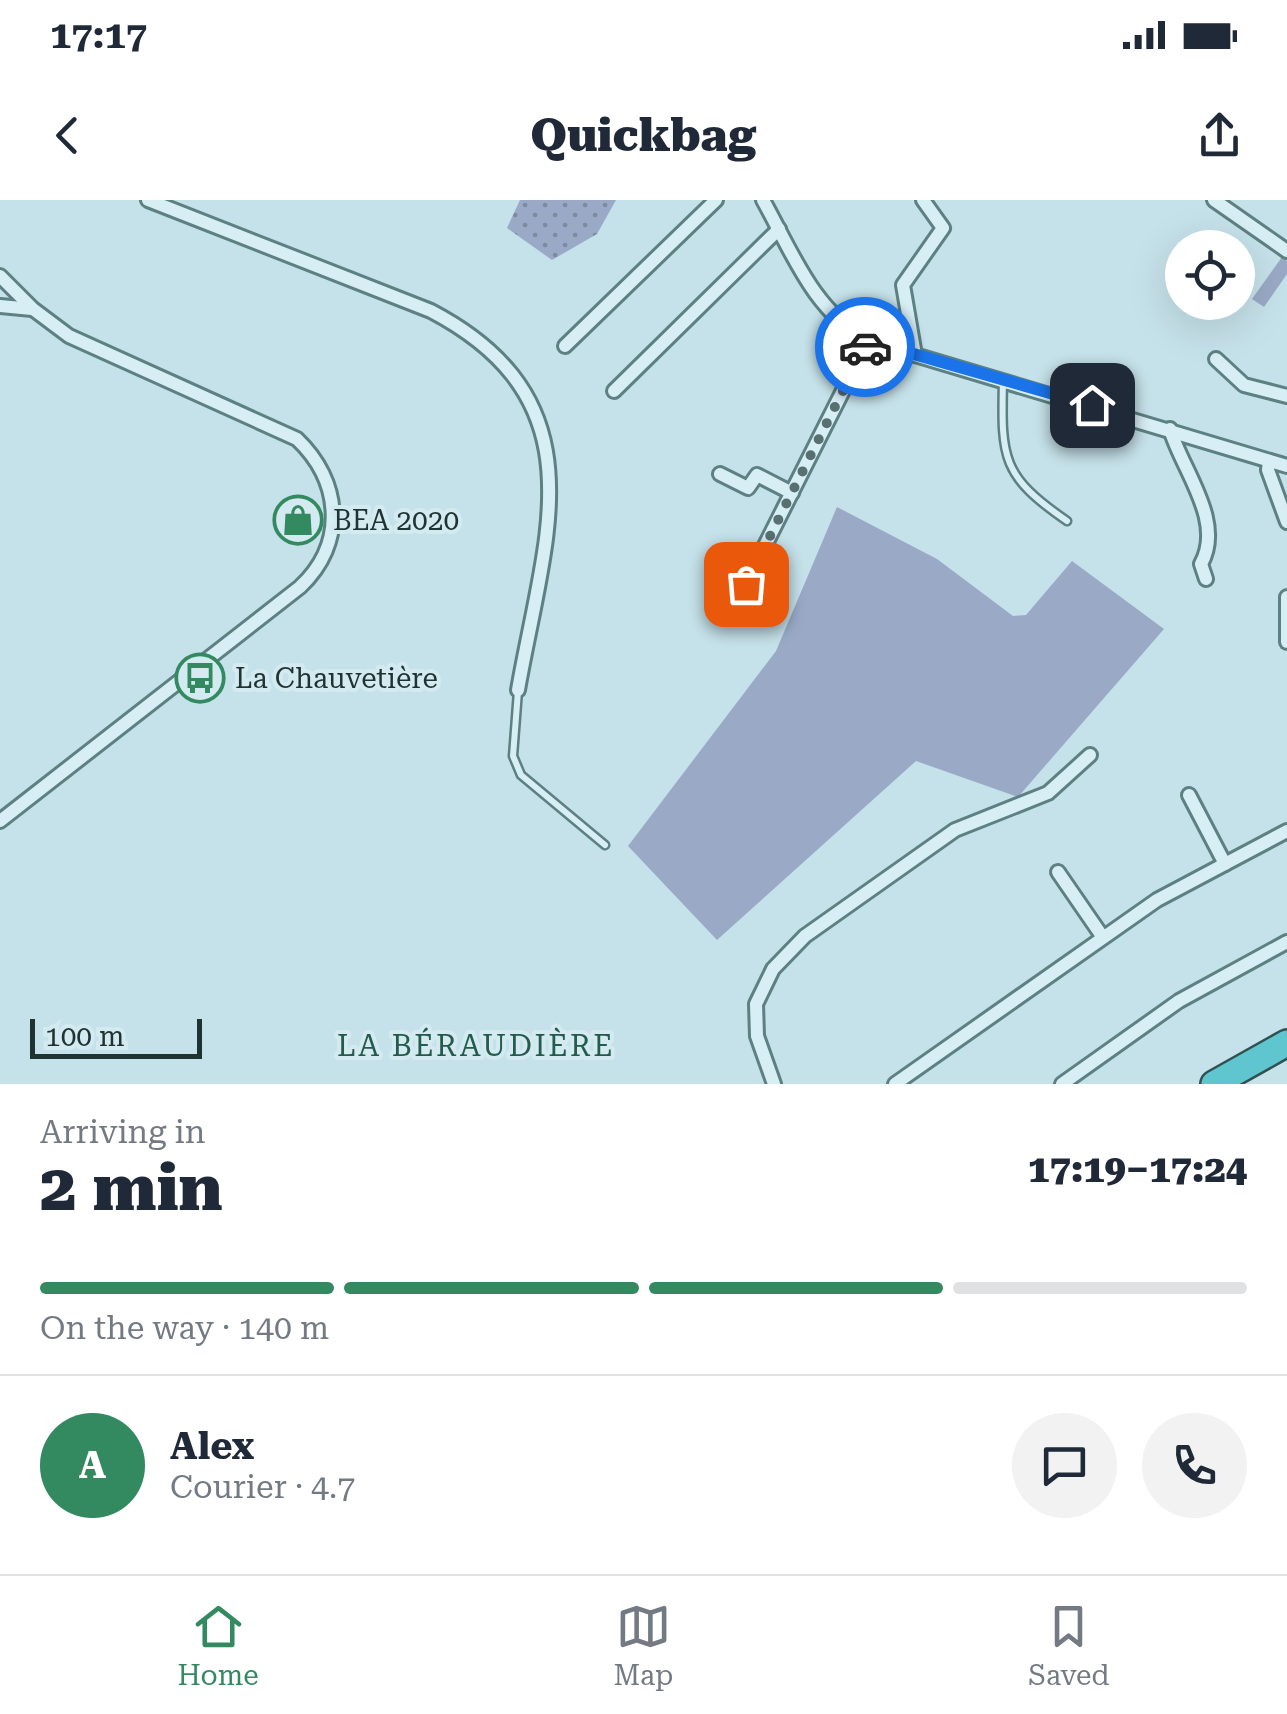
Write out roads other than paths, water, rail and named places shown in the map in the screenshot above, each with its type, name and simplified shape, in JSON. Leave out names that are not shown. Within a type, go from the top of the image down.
[{"type":"highway","points":[[1214,1084],[1287,1043]]},
{"type":"highway","points":[[1236,1084],[1287,1056]]},
{"type":"street","points":[[148,200],[431,311],[475,334],[506,364],[533,403],[549,454],[550,472],[549,522],[518,690]]},
{"type":"street","points":[[565,346],[716,200]]},
{"type":"street","points":[[764,200],[812,291],[838,324],[868,341],[1287,466]]},
{"type":"street","points":[[915,356],[903,285],[943,228],[922,200]]},
{"type":"street","points":[[1214,200],[1287,251]]},
{"type":"street","points":[[614,391],[779,229]]},
{"type":"street","points":[[0,276],[33,309],[70,336],[297,439],[322,467],[334,502],[334,526],[317,568],[300,587],[0,821]]},
{"type":"street","points":[[0,306],[33,309]]},
{"type":"street","points":[[732,613],[868,341]]},
{"type":"street","points":[[1216,359],[1244,385],[1287,396]]},
{"type":"street","points":[[1170,429],[1206,522],[1210,548],[1201,564],[1206,579]]},
{"type":"street","points":[[1269,461],[1268,470],[1287,522]]},
{"type":"street","points":[[720,474],[748,488],[758,475],[792,493]]},
{"type":"street","points":[[1287,597],[1287,642]]},
{"type":"street","points":[[774,1084],[757,1036],[756,1004],[772,969],[804,936],[955,830],[1048,793],[1090,756]]},
{"type":"street","points":[[1189,796],[1225,864]]},
{"type":"street","points":[[895,1084],[1102,936],[1287,831]]},
{"type":"street","points":[[1058,872],[1102,936]]},
{"type":"street","points":[[1062,1084],[1179,1001],[1287,942]]},
{"type":"lane","points":[[1003,380],[1002,433],[1012,470],[1021,486],[1068,522]]},
{"type":"lane","points":[[518,690],[513,756],[521,775],[605,844]]},
{"type":"place","name":"BEA 2020","points":[[298,520]]},
{"type":"place","name":"La Chauvetière","points":[[200,678]]},
{"type":"district","name":"LA BÉRAUDIÈRE","points":[[476,1046]]}]
